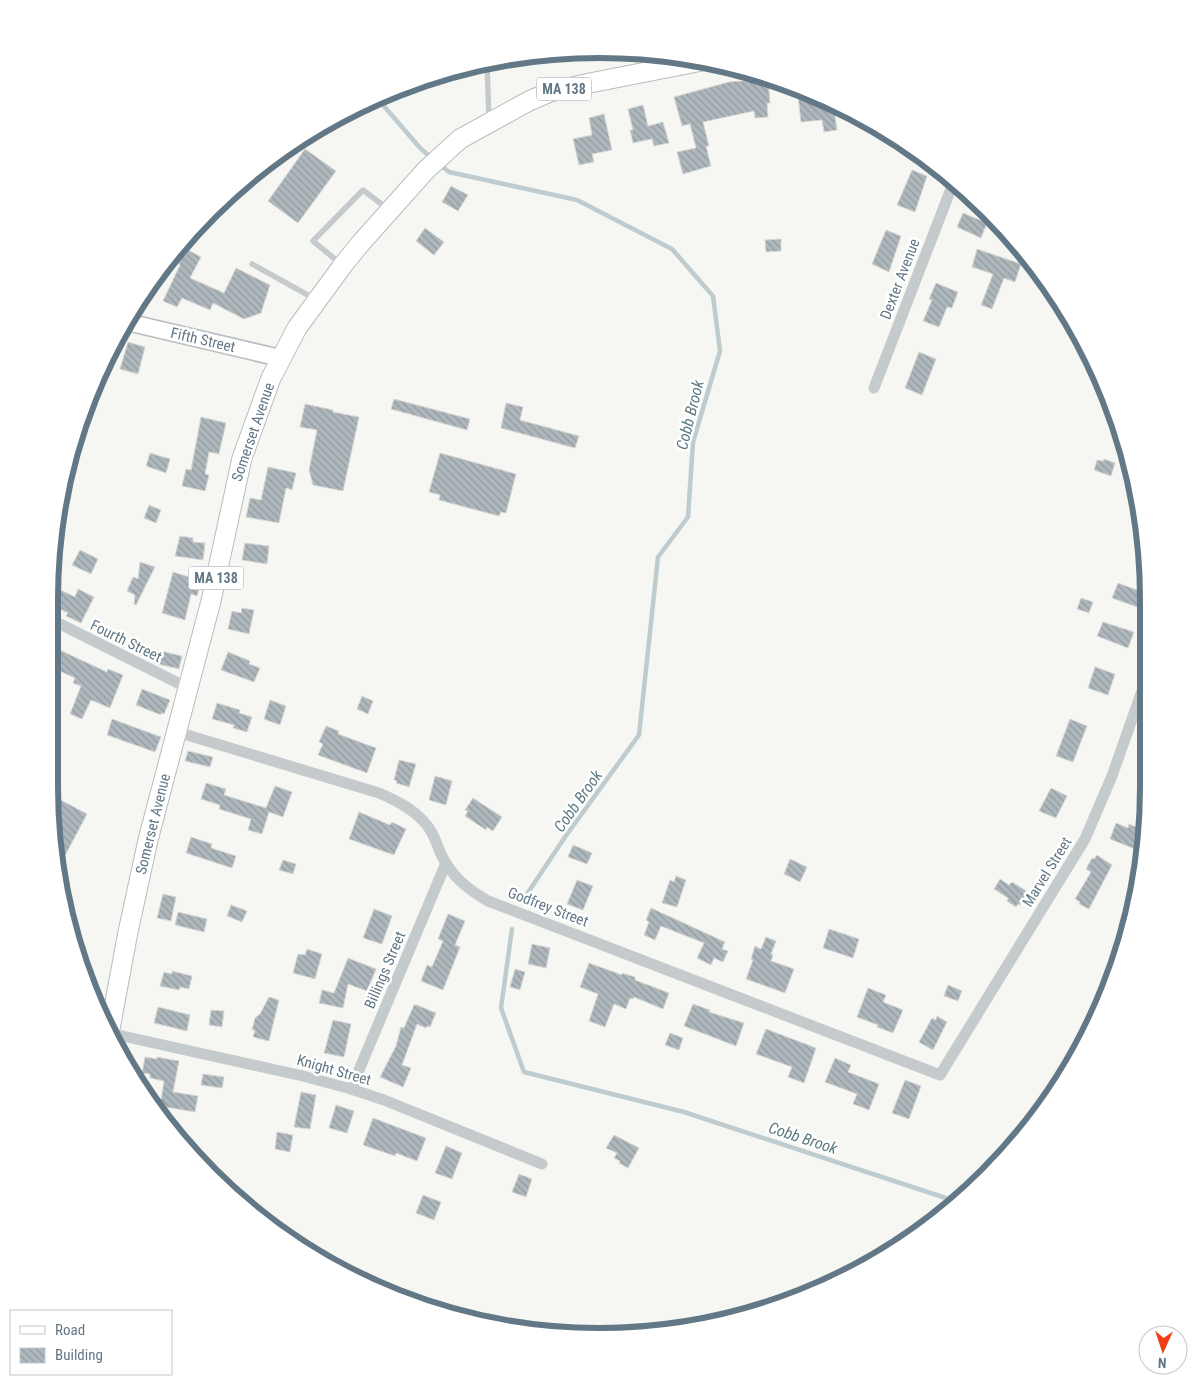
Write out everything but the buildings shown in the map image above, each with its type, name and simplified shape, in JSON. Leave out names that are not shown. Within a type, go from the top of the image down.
[{"type":"main road","name":"Somerset Avenue","points":[[111,1021],[146,848],[211,602],[242,458],[256,416],[280,358],[297,328],[343,265],[426,170],[460,139],[529,101],[550,92],[684,64]]},
{"type":"street","name":"Dexter Avenue","points":[[874,388],[951,188]]},
{"type":"street","name":"Fifth Street","points":[[133,324],[280,358]]},
{"type":"street","name":"Fourth Street","points":[[58,623],[188,688]]},
{"type":"street","name":"Marvel Street","points":[[940,1075],[1085,839],[1112,776],[1140,697]]},
{"type":"street","name":"Godfrey Street","points":[[178,732],[379,793],[399,802],[410,809],[429,828],[446,863],[472,892],[488,900],[940,1075]]},
{"type":"street","name":"Billings Street","points":[[351,1089],[446,863]]},
{"type":"street","name":"Knight Street","points":[[118,1035],[303,1076],[351,1089],[384,1100],[542,1164]]},
{"type":"lane","points":[[487,69],[489,122]]},
{"type":"lane","points":[[343,265],[314,242],[363,190],[391,210]]},
{"type":"lane","points":[[252,264],[316,300]]},
{"type":"waterway","name":"Cobb Brook","points":[[382,103],[421,149],[433,159]]},
{"type":"waterway","name":"Cobb Brook","points":[[439,164],[449,172],[577,200],[672,249],[713,296],[720,351],[693,442],[688,517],[658,557],[639,735],[565,837],[525,897]]},
{"type":"waterway","name":"Cobb Brook","points":[[512,929],[501,1008],[524,1072],[684,1112],[949,1199]]}]
